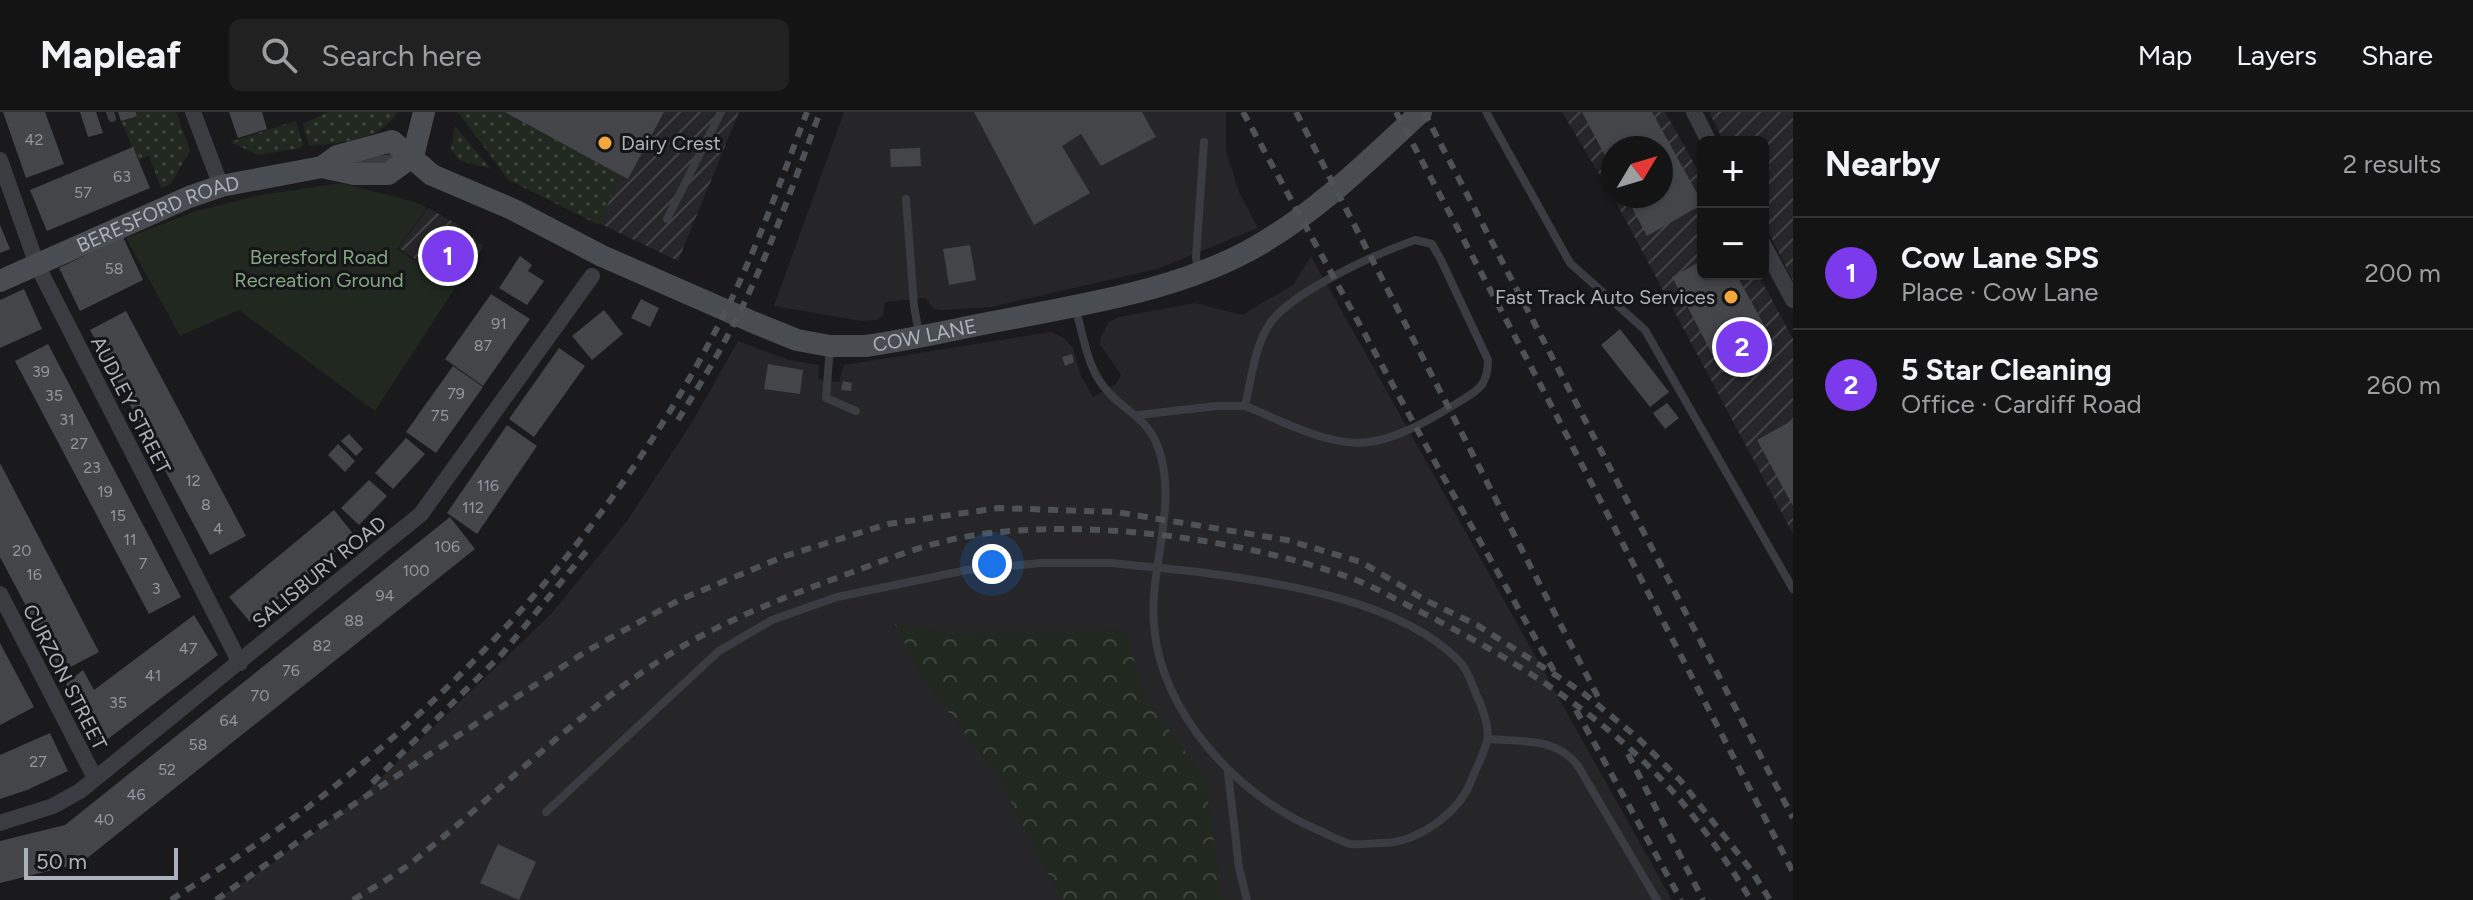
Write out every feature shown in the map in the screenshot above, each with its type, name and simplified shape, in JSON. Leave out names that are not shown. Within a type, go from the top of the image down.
[{"type":"street","points":[[193,112],[221,186]]},
{"type":"street","points":[[413,156],[424,112]]},
{"type":"street","name":"COW LANE","points":[[413,156],[432,175],[512,209],[602,256],[755,323],[797,340],[830,346],[865,346],[1074,306],[1165,283],[1253,248],[1317,205],[1421,112]]},
{"type":"street","points":[[1694,112],[1706,136]]},
{"type":"street","name":"BERESFORD ROAD","points":[[0,281],[189,197],[221,186],[322,167],[337,156],[392,141],[413,156]]},
{"type":"street","name":"AUDLEY STREET","points":[[0,160],[37,265],[240,663]]},
{"type":"street","points":[[1769,252],[1788,279],[1793,300]]},
{"type":"street","name":"SALISBURY ROAD","points":[[0,823],[53,806],[80,791],[421,514],[592,276]]},
{"type":"street","name":"CURZON STREET","points":[[0,594],[95,778]]},
{"type":"lane","points":[[667,219],[721,112]]},
{"type":"lane","points":[[1486,112],[1570,263],[1645,330],[1793,589]]},
{"type":"lane","points":[[1198,271],[1196,257],[1204,142]]},
{"type":"lane","points":[[906,199],[919,336]]},
{"type":"lane","points":[[1138,415],[1245,406],[1327,437],[1354,443],[1376,441],[1430,420],[1484,385],[1488,375],[1488,360],[1432,244],[1415,240],[1395,247],[1286,305],[1267,327],[1257,353],[1245,406]]},
{"type":"lane","points":[[546,812],[719,651],[772,620],[837,597],[967,570],[1041,563],[1112,563],[1199,572],[1269,582],[1349,601],[1408,625],[1462,663],[1481,705],[1488,739],[1466,795],[1432,826],[1397,843],[1350,844],[1298,822],[1228,772],[1186,716],[1169,683],[1154,628],[1153,594],[1165,498],[1160,451],[1138,415],[1120,403],[1097,377],[1090,364],[1074,306]]},
{"type":"lane","points":[[830,346],[826,398],[856,411]]},
{"type":"lane","points":[[1488,739],[1549,744],[1568,752],[1657,900]]},
{"type":"lane","points":[[1228,772],[1239,868],[1247,900]]},
{"type":"shaded area","points":[[458,112],[739,112],[678,261],[509,180]]},
{"type":"shaded area","points":[[844,112],[1226,112],[1226,150],[1239,192],[1258,228],[1157,269],[991,307],[934,309],[925,298],[885,302],[883,316],[861,321],[774,306]]},
{"type":"shaded area","points":[[1562,112],[1665,112],[1697,168],[1697,280],[1760,280],[1771,298],[1793,339],[1793,534],[1619,208],[1673,208],[1673,136],[1601,136],[1601,177]]},
{"type":"shaded area","points":[[1709,112],[1793,112],[1793,281],[1769,233],[1769,136],[1721,136]]},
{"type":"shaded area","points":[[428,208],[457,224],[483,246],[456,288],[399,248]]},
{"type":"shaded area","points":[[1311,256],[1672,900],[215,900],[273,863],[363,795],[551,614],[627,521],[693,421],[738,341],[789,360],[819,365],[818,379],[839,382],[844,365],[1051,332],[1064,338],[1073,348],[1081,376],[1093,397],[1116,384],[1121,375],[1100,344],[1109,322],[1119,317],[1195,303],[1242,315],[1293,285]]},
{"type":"green space","points":[[136,112],[176,112],[190,150],[171,184],[161,188],[149,156],[138,160],[121,121],[137,116]]},
{"type":"green space","points":[[328,112],[397,112],[390,122],[370,135],[346,142],[309,146],[303,124]]},
{"type":"green space","points":[[458,112],[505,112],[620,175],[599,225],[509,180]]},
{"type":"green space","points":[[296,121],[303,145],[301,148],[258,155],[230,142]]},
{"type":"green space","points":[[455,126],[491,169],[459,160],[451,149]]},
{"type":"green space","name":"Beresford Road Recreation Ground","points":[[341,183],[415,202],[427,208],[397,249],[455,288],[375,411],[239,310],[180,336],[126,238],[196,211],[261,195]]},
{"type":"green space","points":[[895,624],[958,634],[1125,630],[1145,696],[1205,779],[1222,900],[1062,900],[999,779],[922,677]]},
{"type":"building","points":[[3,112],[45,112],[64,164],[26,178]]},
{"type":"building","points":[[80,112],[96,112],[103,133],[88,137]]},
{"type":"building","points":[[118,112],[136,112],[137,116],[121,121]]},
{"type":"building","points":[[229,112],[262,112],[267,129],[238,138]]},
{"type":"building","name":"Dairy Crest","points":[[505,112],[664,112],[628,179]]},
{"type":"building","points":[[974,112],[1142,112],[1156,137],[1101,166],[1081,134],[1062,146],[1090,193],[1034,225]]},
{"type":"building","points":[[1582,112],[1652,112],[1665,136],[1601,136],[1601,148]]},
{"type":"building","points":[[133,147],[150,188],[47,231],[30,190]]},
{"type":"building","points":[[920,148],[921,166],[891,167],[890,149]]},
{"type":"building","points":[[1673,150],[1697,193],[1697,207],[1647,236],[1632,208],[1673,208]]},
{"type":"building","points":[[0,225],[10,249],[0,253]]},
{"type":"building","points":[[442,234],[469,252],[453,277],[426,259]]},
{"type":"building","points":[[123,237],[143,280],[80,311],[59,268]]},
{"type":"building","points":[[970,245],[976,280],[949,285],[943,249]]},
{"type":"building","points":[[520,256],[532,265],[528,271],[544,281],[527,305],[499,288]]},
{"type":"building","points":[[1697,263],[1697,280],[1739,280],[1775,345],[1722,373],[1672,277]]},
{"type":"building","points":[[24,289],[42,329],[0,348],[0,300]]},
{"type":"building","points":[[491,294],[530,319],[483,386],[445,359]]},
{"type":"building","points":[[641,299],[659,308],[650,327],[631,318]]},
{"type":"building","points":[[604,310],[623,334],[592,360],[572,336]]},
{"type":"building","points":[[126,311],[246,536],[210,555],[90,330]]},
{"type":"building","points":[[1620,329],[1669,392],[1650,407],[1601,345]]},
{"type":"building","points":[[48,344],[181,597],[149,614],[15,361]]},
{"type":"building","points":[[559,348],[585,366],[534,437],[509,419]]},
{"type":"building","points":[[1072,354],[1074,362],[1065,366],[1062,357]]},
{"type":"building","points":[[768,364],[803,370],[800,394],[764,389]]},
{"type":"building","points":[[453,366],[483,387],[436,453],[406,432]]},
{"type":"building","points":[[843,381],[852,383],[851,391],[841,390]]},
{"type":"building","points":[[1667,403],[1679,418],[1665,429],[1653,413]]},
{"type":"building","points":[[1793,420],[1793,506],[1757,440]]},
{"type":"building","points":[[507,425],[537,446],[477,534],[447,513]]},
{"type":"building","points":[[349,434],[363,449],[356,456],[341,441]]},
{"type":"building","points":[[406,438],[425,454],[393,489],[375,473]]},
{"type":"building","points":[[338,444],[355,461],[345,472],[328,455]]},
{"type":"building","points":[[0,463],[99,652],[61,672],[0,557]]},
{"type":"building","points":[[369,480],[387,496],[359,525],[341,508]]},
{"type":"building","points":[[334,510],[355,536],[250,622],[229,597]]},
{"type":"building","points":[[450,517],[475,549],[81,863],[0,883],[0,841],[65,825]]},
{"type":"building","points":[[194,615],[218,655],[100,745],[66,684],[83,670],[94,690]]},
{"type":"building","points":[[0,643],[34,707],[0,725]]},
{"type":"building","points":[[50,733],[68,771],[0,799],[0,755]]},
{"type":"building","points":[[498,844],[536,862],[519,900],[480,883]]},
{"type":"railway","points":[[171,900],[281,827],[376,752],[434,700],[542,587],[636,463],[678,398],[716,330],[754,250],[807,112]]},
{"type":"railway","points":[[678,420],[742,308],[778,225],[820,112]]},
{"type":"railway","points":[[1243,112],[1554,671]]},
{"type":"railway","points":[[1296,112],[1600,701]]},
{"type":"railway","points":[[1396,112],[1793,872]]},
{"type":"railway","points":[[1424,112],[1793,818]]},
{"type":"railway","points":[[216,900],[313,831],[585,652],[679,600],[785,556],[888,524],[999,508],[1116,512],[1287,540],[1361,562],[1427,601],[1477,625],[1582,692],[1638,738],[1680,780],[1751,870],[1770,900]]},
{"type":"railway","points":[[353,900],[415,860],[587,713],[660,660],[699,637],[792,595],[928,546],[976,535],[1066,529],[1164,535],[1261,552],[1348,577],[1450,627],[1554,689],[1647,764],[1715,845],[1751,900]]},
{"type":"railway","points":[[372,783],[502,654],[589,548]]},
{"type":"railway","points":[[1576,710],[1681,900]]},
{"type":"railway","points":[[1628,754],[1703,900]]},
{"type":"place","name":"Dairy Crest","points":[[605,143]]},
{"type":"place","name":"Cow Lane SPS","points":[[448,256]]},
{"type":"place","name":"Fast Track Auto Services","points":[[1731,297]]},
{"type":"place","name":"5 Star Cleaning","points":[[1742,347]]}]
